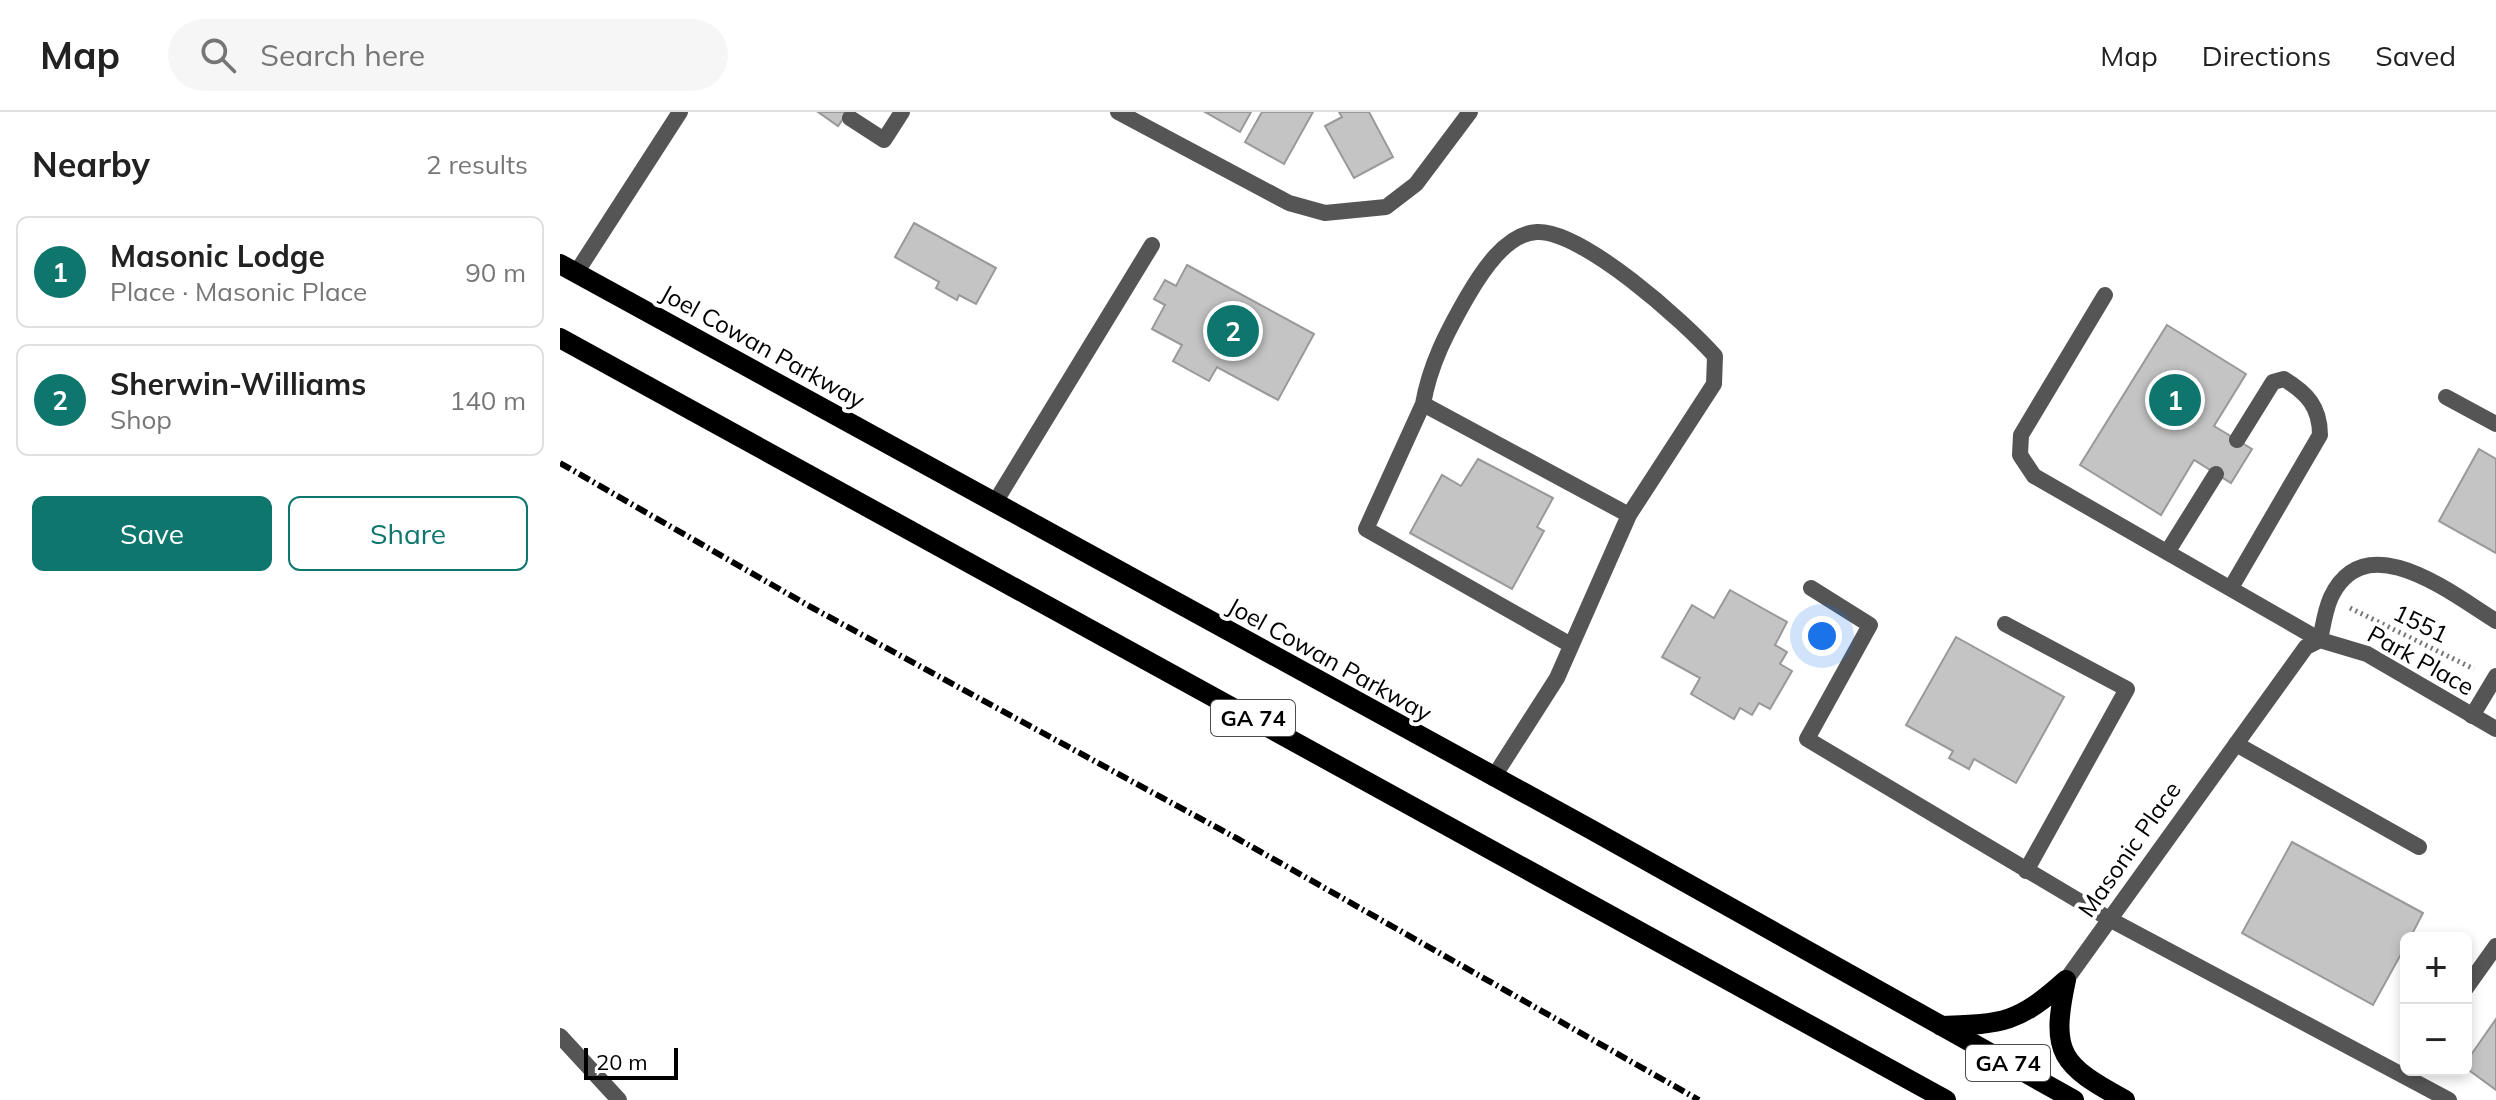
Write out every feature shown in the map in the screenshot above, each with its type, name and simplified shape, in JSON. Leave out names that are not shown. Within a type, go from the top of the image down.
[{"type":"main road","name":"Joel Cowan Parkway","points":[[568,269],[2074,1100]]},
{"type":"main road","name":"GA 74","points":[[560,338],[1946,1100]]},
{"type":"main road","name":"Masonic Place","points":[[1941,1026],[2011,1020],[2034,1009],[2066,980]]},
{"type":"main road","points":[[2066,980],[2058,1019],[2059,1042],[2083,1077],[2125,1100]]},
{"type":"street","points":[[568,269],[680,112]]},
{"type":"street","points":[[850,118],[884,140],[902,112]]},
{"type":"street","points":[[1118,112],[1289,203],[1325,213],[1386,207],[1416,184],[1470,112]]},
{"type":"street","points":[[1493,778],[1557,678],[1569,644],[1629,515],[1714,384],[1715,356],[1699,337],[1592,250],[1561,234],[1534,231],[1511,242],[1475,284],[1453,321],[1429,368],[1423,404],[1366,529],[1569,644]]},
{"type":"street","points":[[994,504],[1152,245]]},
{"type":"street","name":"Park Place","points":[[2105,295],[2021,435],[2020,455],[2034,476],[2232,586],[2320,640],[2367,654],[2496,729]]},
{"type":"street","points":[[2232,586],[2320,435],[2320,419],[2314,403],[2284,379],[2273,382],[2237,440]]},
{"type":"street","points":[[2446,397],[2496,424]]},
{"type":"street","points":[[1423,404],[1629,515]]},
{"type":"street","points":[[2168,551],[2216,474]]},
{"type":"street","points":[[2320,640],[2331,598],[2353,570],[2393,566],[2414,571],[2496,621]]},
{"type":"street","points":[[1811,588],[1870,625],[1807,739],[2111,920],[2400,1070]]},
{"type":"street","points":[[2005,624],[2127,689],[2026,871]]},
{"type":"street","name":"Masonic Place","points":[[2066,980],[2296,657],[2320,640]]},
{"type":"street","points":[[2472,716],[2495,677]]},
{"type":"street","points":[[2236,744],[2419,847]]},
{"type":"street","points":[[2472,980],[2496,946]]},
{"type":"street","points":[[560,1036],[619,1100]]},
{"type":"street","points":[[2411,1076],[2449,1100]]},
{"type":"path","name":"1551","points":[[2331,598],[2495,677]]},
{"type":"building","points":[[818,112],[848,112],[838,126]]},
{"type":"building","points":[[1205,112],[1251,112],[1240,132]]},
{"type":"building","points":[[1262,112],[1313,112],[1284,164],[1245,142]]},
{"type":"building","points":[[1339,112],[1369,112],[1393,157],[1354,178],[1325,126],[1342,117]]},
{"type":"building","points":[[914,223],[996,268],[976,304],[959,295],[957,300],[936,288],[939,282],[895,257]]},
{"type":"building","points":[[1187,265],[1314,334],[1278,400],[1217,367],[1209,381],[1173,361],[1182,345],[1152,329],[1165,305],[1154,299],[1165,280],[1176,286]]},
{"type":"building","points":[[2167,325],[2246,374],[2214,426],[2252,449],[2231,483],[2194,460],[2161,515],[2080,465]]},
{"type":"building","points":[[2479,449],[2496,459],[2496,553],[2439,521]]},
{"type":"building","points":[[1478,459],[1553,498],[1537,527],[1544,531],[1512,589],[1410,533],[1442,475],[1461,486]]},
{"type":"building","points":[[1730,590],[1787,622],[1775,645],[1787,652],[1780,664],[1792,671],[1770,709],[1759,703],[1752,715],[1740,708],[1734,719],[1691,694],[1700,678],[1662,657],[1692,605],[1714,618]]},
{"type":"building","points":[[1956,637],[2064,697],[2016,783],[1974,759],[1969,769],[1949,758],[1953,751],[1906,725]]},
{"type":"building","points":[[2292,842],[2423,913],[2413,932],[2400,932],[2400,956],[2373,1005],[2242,933]]},
{"type":"building","points":[[2496,1019],[2496,1090],[2472,1072],[2472,1053]]},
{"type":"railway","points":[[560,463],[809,606],[1238,839],[1699,1100]]},
{"type":"place","name":"Sherwin-Williams","points":[[1233,331]]},
{"type":"place","name":"Masonic Lodge","points":[[2175,400]]}]
